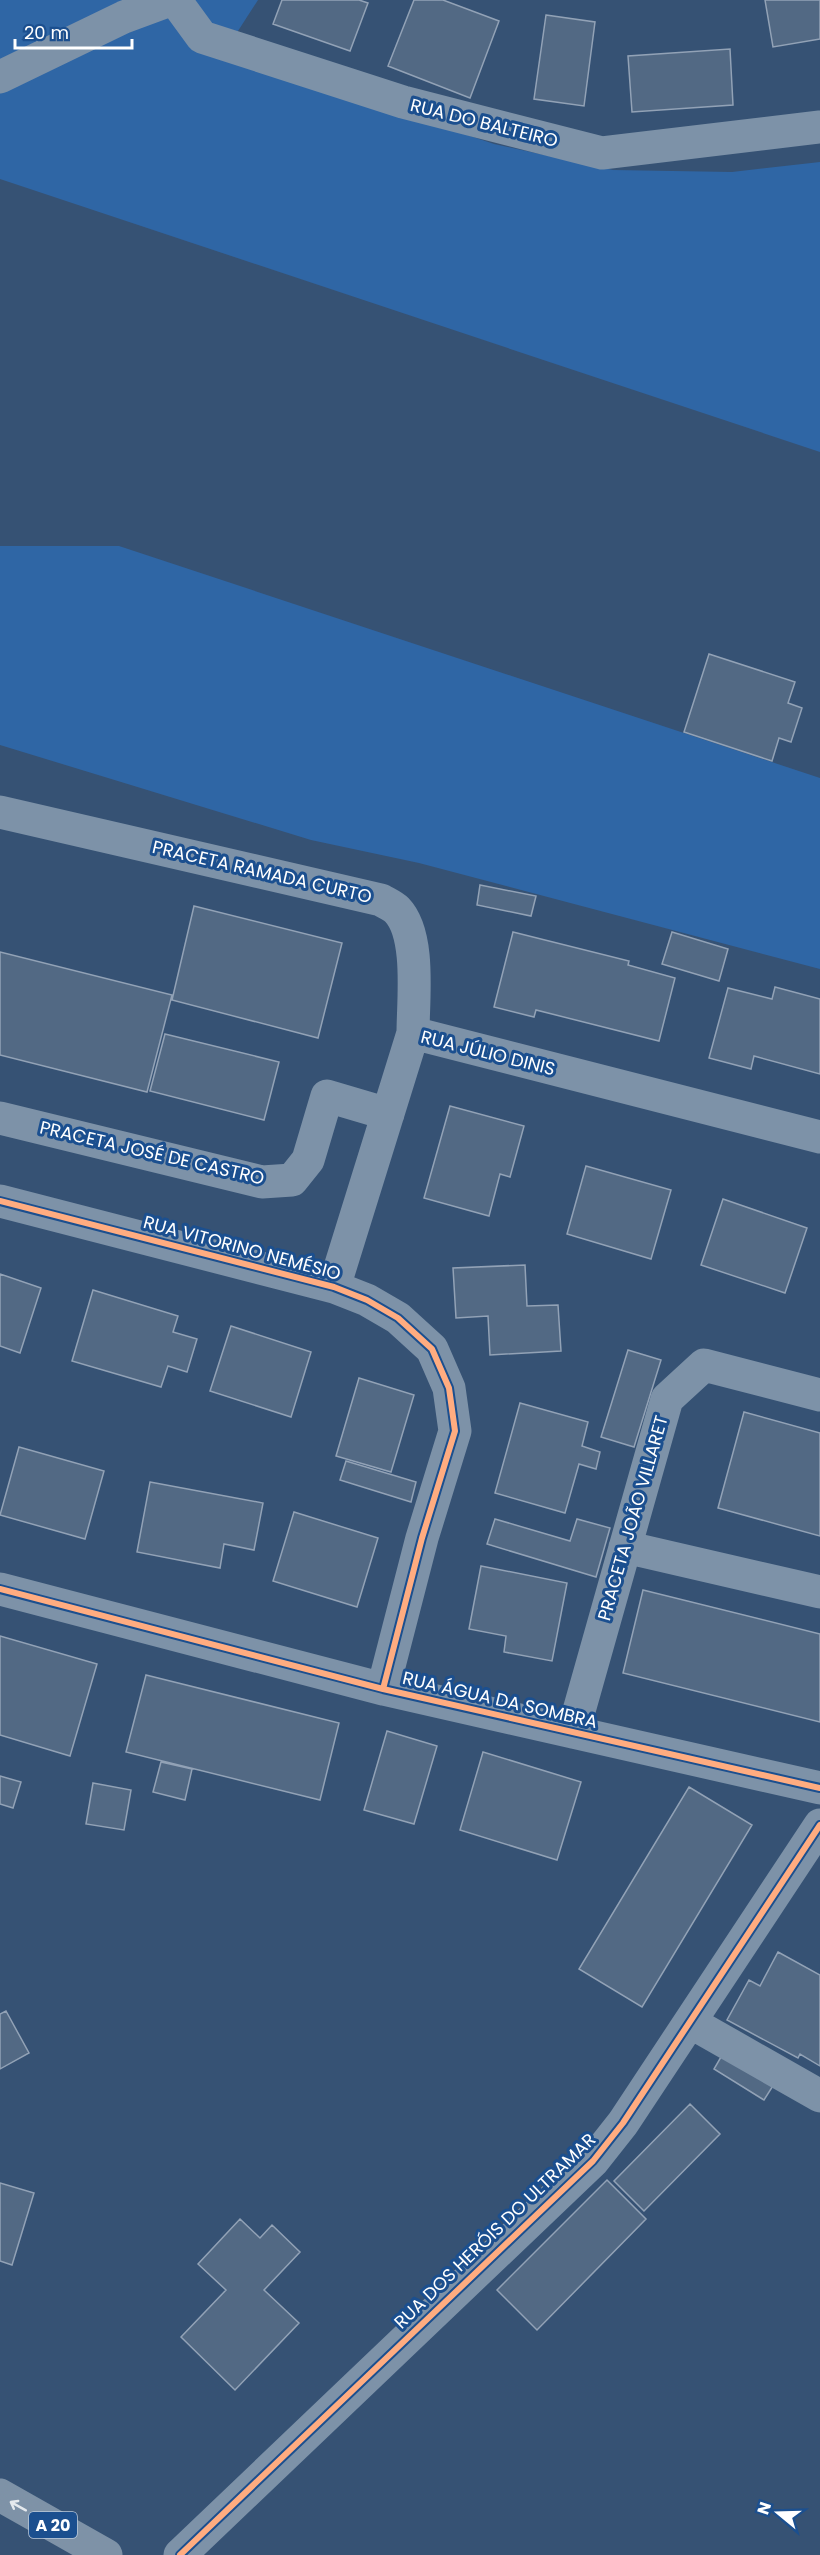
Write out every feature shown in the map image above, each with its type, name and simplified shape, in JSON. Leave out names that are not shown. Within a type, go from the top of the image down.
[{"type":"highway","name":"A 20","points":[[0,2495],[106,2555]]},
{"type":"street","points":[[0,77],[124,17],[170,0]]},
{"type":"street","name":"RUA DO BALTEIRO","points":[[175,0],[202,37],[403,102],[602,153],[820,127]]},
{"type":"street","name":"PRACETA RAMADA CURTO","points":[[0,812],[381,900],[396,909],[407,925],[412,945],[413,1033]]},
{"type":"street","name":"RUA JÚLIO DINIS","points":[[334,1287],[413,1033],[820,1137]]},
{"type":"street","name":"PRACETA JOSÉ DE CASTRO","points":[[0,1118],[262,1182],[292,1180],[308,1160],[327,1096],[388,1114]]},
{"type":"street","name":"RUA VITORINO NEMÉSIO","points":[[0,1201],[334,1287],[367,1300],[399,1318],[432,1349],[449,1388],[455,1431],[422,1538],[383,1689]]},
{"type":"street","name":"PRACETA JOÃO VILLARET","points":[[573,1732],[667,1399],[704,1365],[820,1395]]},
{"type":"street","points":[[625,1547],[820,1592]]},
{"type":"street","name":"RUA ÁGUA DA SOMBRA","points":[[0,1589],[383,1689],[820,1788]]},
{"type":"street","name":"RUA DOS HERÓIS DO ULTRAMAR","points":[[180,2555],[593,2161],[623,2123],[820,1825]]},
{"type":"street","points":[[690,2022],[820,2096]]},
{"type":"shaded area","points":[[0,0],[258,0],[227,48],[385,107],[494,144],[613,170],[732,172],[820,162],[820,452],[0,179]]},
{"type":"shaded area","points":[[0,546],[119,546],[820,778],[820,969],[419,863],[311,840],[0,745]]},
{"type":"building","points":[[282,0],[359,0],[368,3],[350,51],[273,24]]},
{"type":"building","points":[[414,0],[443,0],[499,21],[470,98],[388,66]]},
{"type":"building","points":[[765,0],[820,0],[820,39],[773,47]]},
{"type":"building","points":[[546,15],[595,22],[584,106],[534,99]]},
{"type":"building","points":[[730,49],[733,105],[632,112],[628,56]]},
{"type":"building","points":[[709,654],[795,682],[788,703],[802,708],[791,742],[779,738],[772,761],[684,732]]},
{"type":"building","points":[[480,885],[536,896],[531,916],[477,905]]},
{"type":"building","points":[[194,906],[342,943],[318,1038],[172,1000]]},
{"type":"building","points":[[513,932],[629,961],[628,965],[675,978],[659,1041],[536,1010],[534,1017],[494,1007]]},
{"type":"building","points":[[672,932],[728,949],[719,981],[662,964]]},
{"type":"building","points":[[0,952],[172,995],[147,1092],[0,1055]]},
{"type":"building","points":[[775,987],[820,999],[820,1074],[754,1056],[751,1069],[709,1058],[728,988],[772,999]]},
{"type":"building","points":[[165,1034],[279,1062],[264,1120],[150,1091]]},
{"type":"building","points":[[450,1106],[524,1126],[510,1177],[500,1174],[489,1216],[424,1198]]},
{"type":"building","points":[[586,1166],[671,1190],[651,1259],[567,1234]]},
{"type":"building","points":[[723,1199],[807,1228],[785,1293],[701,1265]]},
{"type":"building","points":[[525,1265],[527,1306],[558,1305],[561,1351],[490,1355],[488,1316],[456,1318],[453,1268]]},
{"type":"building","points":[[0,1274],[41,1288],[20,1353],[0,1346]]},
{"type":"building","points":[[93,1290],[178,1316],[173,1332],[197,1339],[187,1372],[168,1366],[161,1387],[72,1361]]},
{"type":"building","points":[[231,1326],[311,1352],[291,1417],[210,1391]]},
{"type":"building","points":[[628,1350],[661,1360],[634,1447],[601,1437]]},
{"type":"building","points":[[359,1378],[414,1395],[391,1472],[336,1456]]},
{"type":"building","points":[[520,1403],[588,1422],[582,1446],[600,1452],[596,1469],[579,1464],[565,1513],[495,1493]]},
{"type":"building","points":[[744,1412],[820,1433],[820,1536],[718,1508]]},
{"type":"building","points":[[19,1447],[104,1471],[85,1539],[0,1515]]},
{"type":"building","points":[[346,1461],[416,1482],[411,1502],[340,1480]]},
{"type":"building","points":[[150,1482],[263,1503],[254,1550],[224,1544],[220,1568],[137,1552]]},
{"type":"building","points":[[294,1512],[378,1538],[357,1607],[273,1581]]},
{"type":"building","points":[[495,1519],[570,1541],[577,1519],[610,1528],[596,1577],[487,1544]]},
{"type":"building","points":[[481,1566],[567,1583],[552,1661],[504,1652],[506,1636],[469,1629]]},
{"type":"building","points":[[643,1590],[820,1634],[820,1722],[623,1673]]},
{"type":"building","points":[[0,1636],[97,1664],[70,1756],[0,1735]]},
{"type":"building","points":[[146,1675],[339,1723],[320,1800],[126,1752]]},
{"type":"building","points":[[387,1731],[437,1746],[414,1824],[364,1810]]},
{"type":"building","points":[[483,1752],[581,1782],[557,1860],[460,1830]]},
{"type":"building","points":[[161,1762],[192,1769],[185,1800],[153,1792]]},
{"type":"building","points":[[0,1776],[21,1782],[13,1808],[0,1804]]},
{"type":"building","points":[[93,1783],[131,1790],[124,1830],[86,1824]]},
{"type":"building","points":[[689,1787],[752,1825],[642,2007],[579,1969]]},
{"type":"building","points":[[778,1952],[820,1975],[820,2066],[800,2054],[798,2058],[727,2020],[749,1980],[760,1986]]},
{"type":"building","points":[[6,2011],[29,2053],[0,2069],[0,2014]]},
{"type":"building","points":[[725,2050],[776,2081],[764,2100],[714,2069]]},
{"type":"building","points":[[690,2104],[720,2134],[644,2211],[614,2181]]},
{"type":"building","points":[[607,2180],[646,2219],[537,2330],[497,2290]]},
{"type":"building","points":[[0,2183],[34,2193],[12,2265],[0,2261]]},
{"type":"building","points":[[240,2219],[260,2238],[272,2225],[300,2252],[264,2290],[299,2323],[235,2390],[181,2337],[226,2290],[198,2264]]},
{"type":"cycle path","points":[[0,1201],[334,1287],[367,1300],[398,1318],[432,1349],[449,1388],[455,1431],[422,1538],[383,1689]]},
{"type":"cycle path","points":[[0,1589],[383,1689],[820,1788]]},
{"type":"cycle path","points":[[180,2555],[593,2161],[623,2123],[820,1825]]}]
